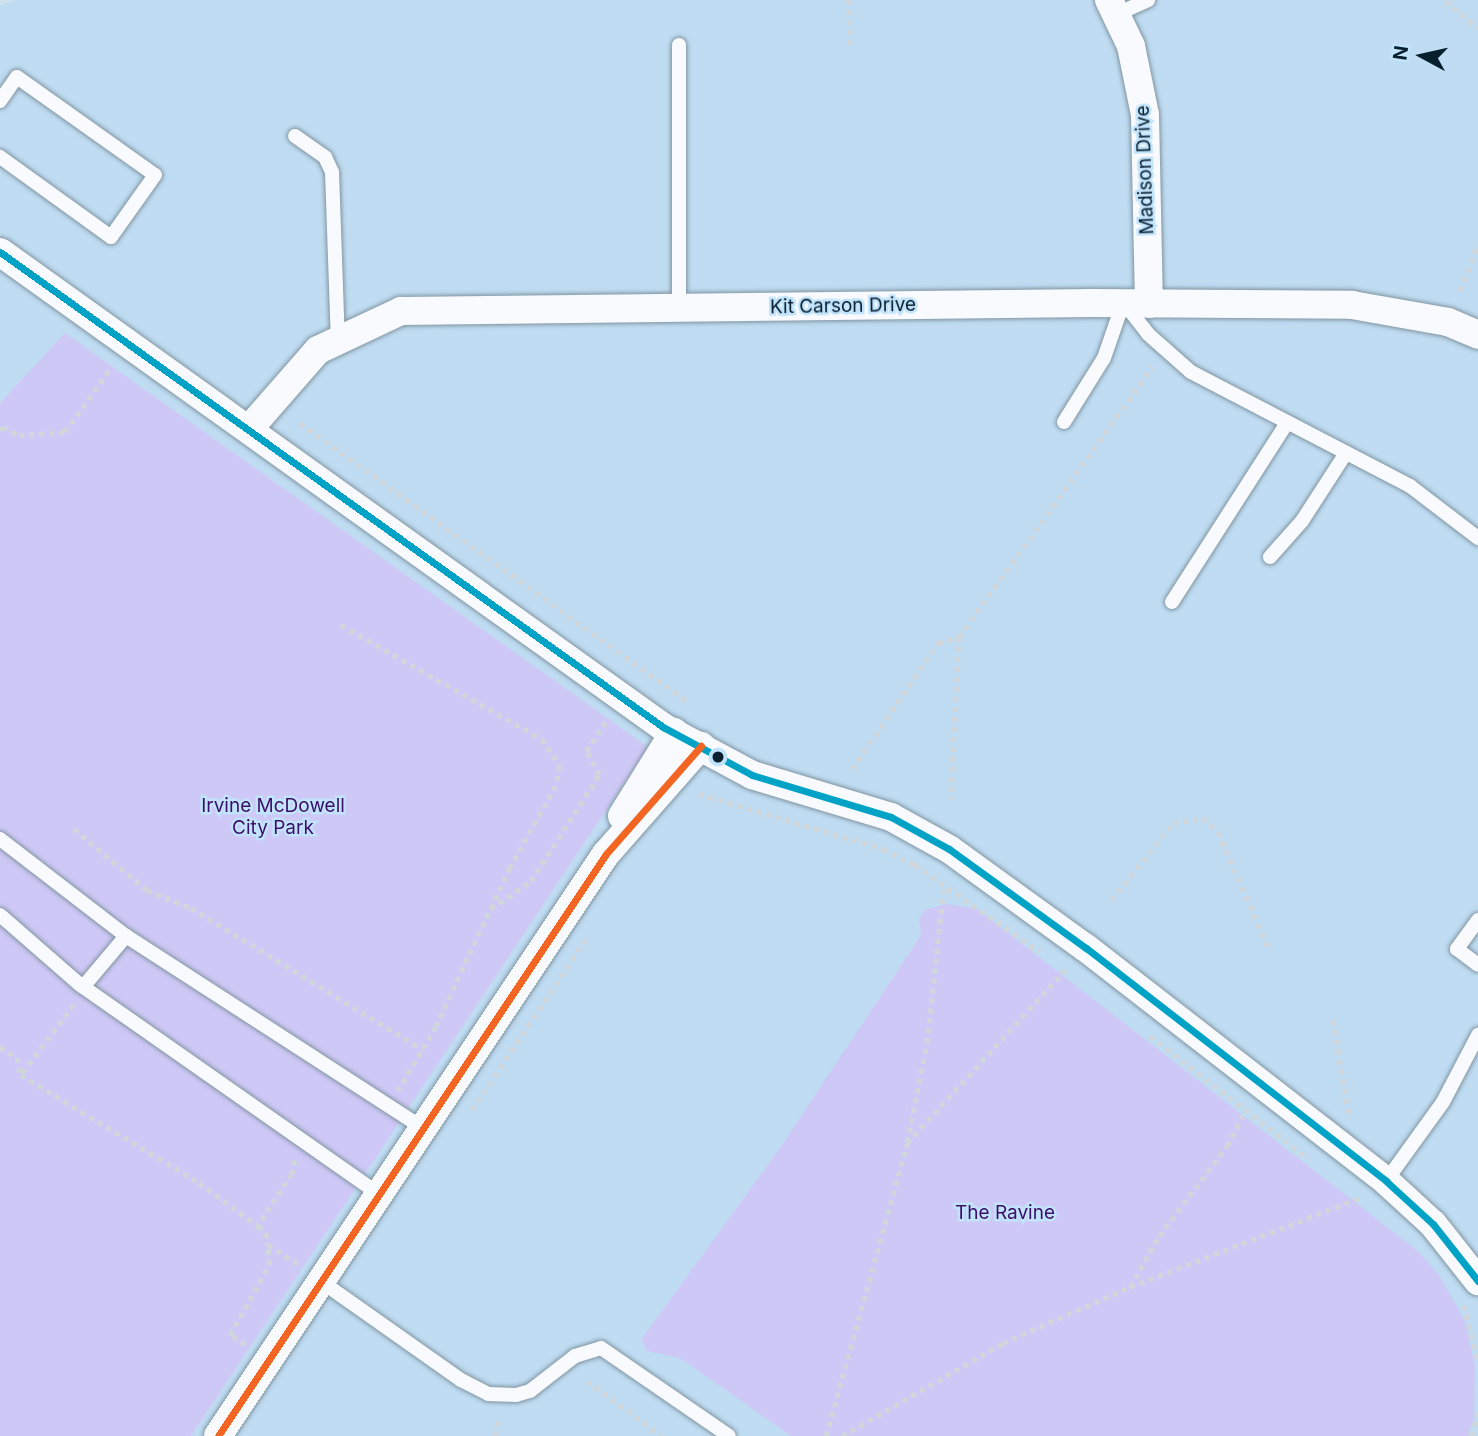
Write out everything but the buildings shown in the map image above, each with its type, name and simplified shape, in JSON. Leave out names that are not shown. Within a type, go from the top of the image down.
[{"type":"street","name":"Madison Drive","points":[[1113,7],[1136,63],[1145,115],[1136,303]]},
{"type":"street","points":[[0,251],[674,732],[752,775],[891,817],[949,849],[1260,1082],[1388,1183],[1433,1224],[1469,1291]]},
{"type":"street","name":"Kit Carson Drive","points":[[249,429],[318,350],[401,311],[1136,303],[1352,305],[1436,319],[1478,335]]},
{"type":"street","points":[[606,854],[618,822],[674,732]]},
{"type":"street","points":[[218,1436],[426,1130],[606,854],[701,746]]},
{"type":"lane","points":[[1113,7],[1147,0]]},
{"type":"lane","points":[[679,46],[679,308]]},
{"type":"lane","points":[[0,101],[17,77],[155,176],[111,237],[0,157]]},
{"type":"lane","points":[[295,136],[325,157],[332,172],[338,340]]},
{"type":"lane","points":[[1064,422],[1136,303]]},
{"type":"lane","points":[[1136,303],[1148,334],[1191,372],[1410,486],[1478,538]]},
{"type":"lane","points":[[1172,602],[1287,423]]},
{"type":"lane","points":[[1270,557],[1302,521],[1346,453]]},
{"type":"lane","points":[[0,839],[126,936],[426,1130]]},
{"type":"lane","points":[[0,915],[83,987],[382,1196]]},
{"type":"lane","points":[[1478,920],[1457,949],[1478,965]]},
{"type":"lane","points":[[83,987],[126,936]]},
{"type":"lane","points":[[1388,1183],[1443,1102],[1478,1035]]},
{"type":"lane","points":[[322,1282],[461,1380],[488,1394],[516,1395],[530,1391],[575,1356],[601,1348],[729,1436]]},
{"type":"path","points":[[849,0],[850,46]]},
{"type":"path","points":[[1446,1],[1478,28]]},
{"type":"path","points":[[1460,291],[1478,243]]},
{"type":"path","points":[[951,799],[959,637],[1152,367]]},
{"type":"path","points":[[0,430],[3,427],[19,435],[65,432],[109,370]]},
{"type":"path","points":[[300,423],[688,702]]},
{"type":"path","points":[[341,625],[453,690],[459,689],[542,739],[555,752],[560,766],[556,786],[422,1049],[389,1107]]},
{"type":"path","points":[[852,769],[938,643],[959,637]]},
{"type":"path","points":[[491,910],[531,881],[599,775],[586,751],[607,721]]},
{"type":"path","points":[[699,794],[883,849],[943,885],[1043,954]]},
{"type":"path","points":[[1111,900],[1173,823],[1203,818],[1218,832],[1270,951]]},
{"type":"path","points":[[74,828],[147,890],[191,908],[422,1049]]},
{"type":"path","points":[[825,1436],[907,1143],[927,1043],[949,849]]},
{"type":"path","points":[[464,1121],[594,925]]},
{"type":"path","points":[[1054,962],[1076,978]]},
{"type":"path","points":[[907,1143],[1055,981]]},
{"type":"path","points":[[21,1075],[76,1002]]},
{"type":"path","points":[[1333,1020],[1351,1122]]},
{"type":"path","points":[[1139,1028],[1311,1161]]},
{"type":"path","points":[[0,1047],[17,1058],[21,1075],[190,1178],[266,1233],[269,1265],[230,1335],[245,1345]]},
{"type":"path","points":[[1130,1287],[1159,1236],[1227,1146],[1260,1082]]},
{"type":"path","points":[[258,1226],[292,1174]]},
{"type":"path","points":[[842,1436],[1003,1343],[1130,1287],[1360,1198],[1388,1183]]},
{"type":"path","points":[[1350,1191],[1370,1206]]},
{"type":"path","points":[[268,1245],[299,1264]]},
{"type":"path","points":[[1469,1291],[1478,1362]]},
{"type":"path","points":[[587,1381],[662,1436]]},
{"type":"path","points":[[1472,1436],[1478,1409]]},
{"type":"path","points":[[495,1436],[498,1417]]},
{"type":"shaded area","points":[[16,0],[1478,0],[1478,1436],[191,1436],[648,747],[66,334],[0,402],[0,5]]},
{"type":"green space","name":"Irvine McDowell City Park","points":[[65,333],[648,747],[191,1436],[0,1436],[0,403]]},
{"type":"green space","name":"The Ravine","points":[[947,904],[977,909],[1418,1251],[1439,1275],[1465,1321],[1475,1366],[1474,1418],[1468,1436],[791,1436],[680,1358],[647,1351],[641,1340],[782,1145],[921,935],[919,919],[925,910]]},
{"type":"transit line","points":[[0,252],[663,727],[752,775],[891,817],[949,849],[1086,948],[1386,1181],[1433,1224],[1478,1281]]},
{"type":"transit line","points":[[218,1436],[606,854],[701,746]]}]
